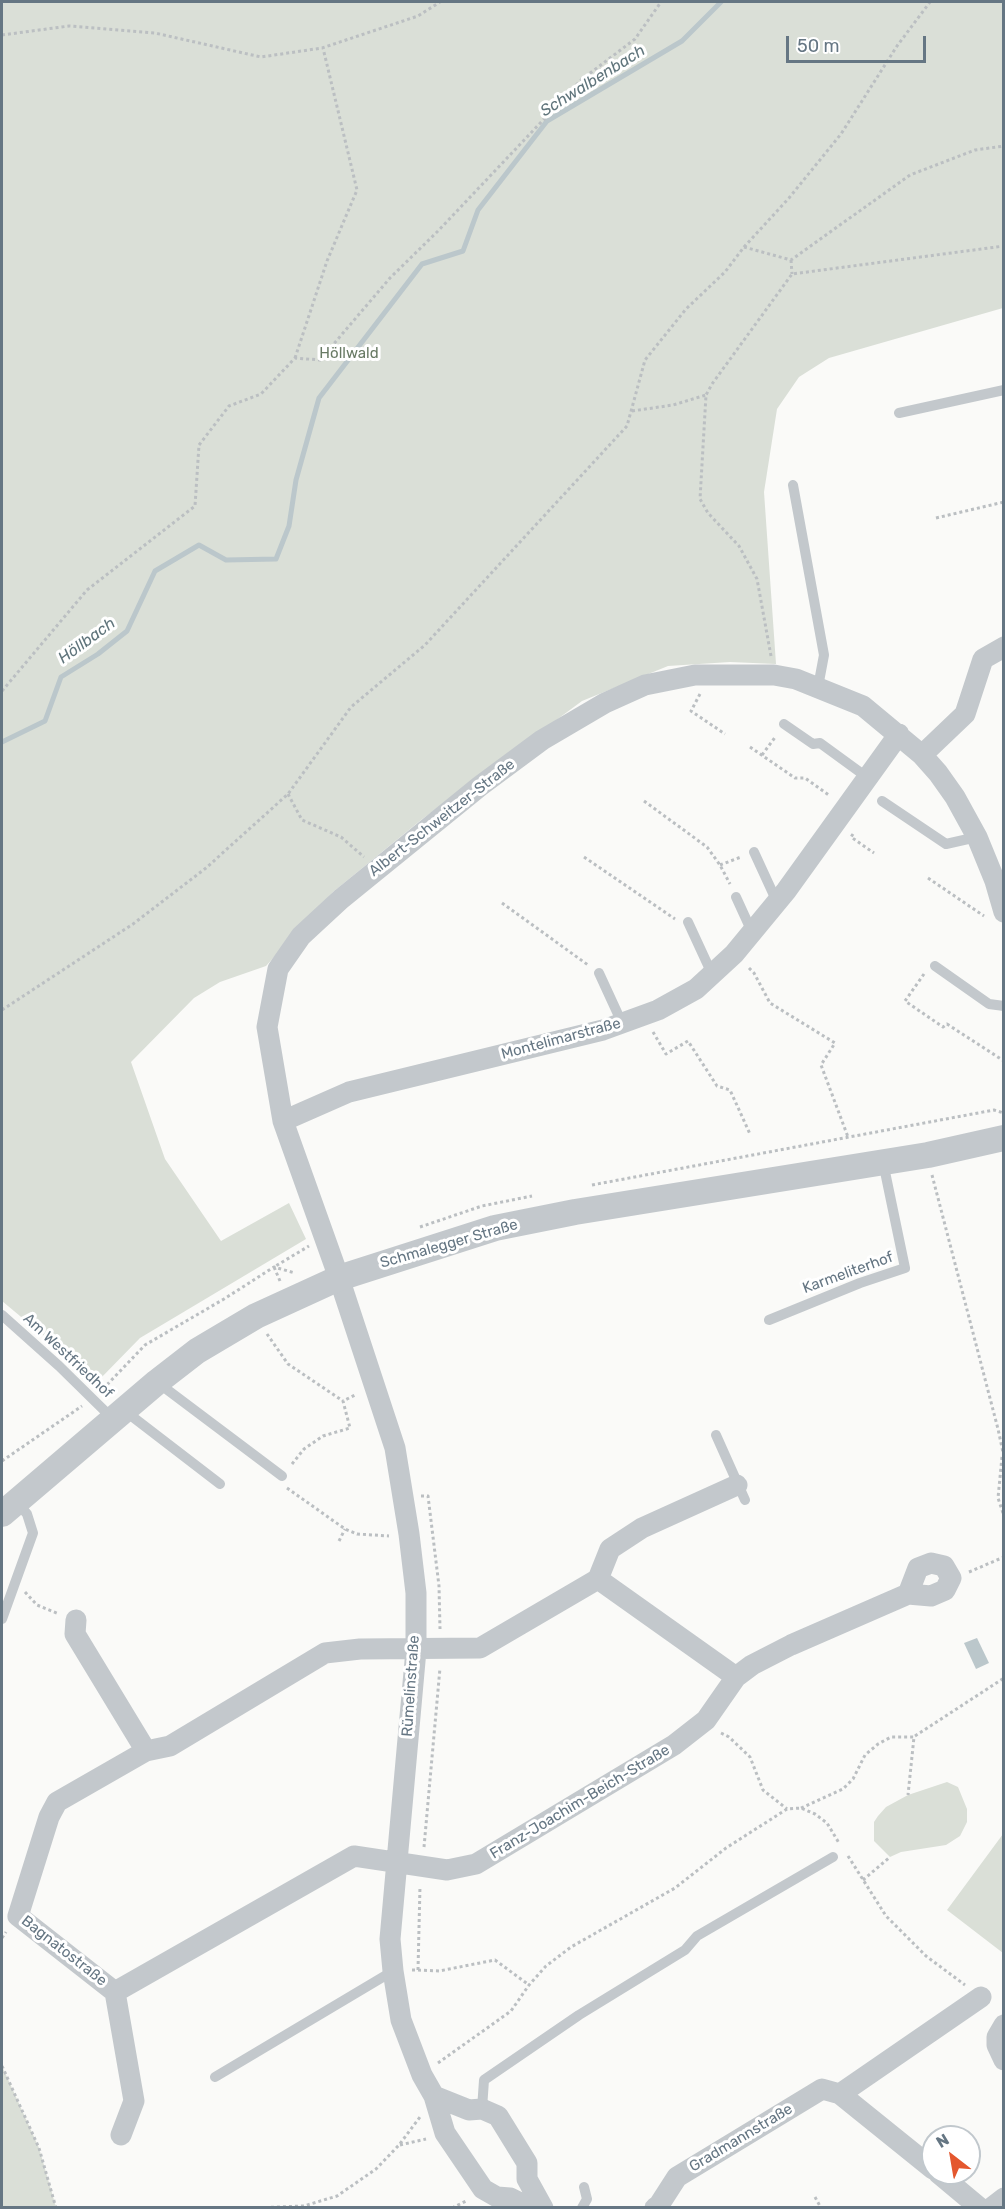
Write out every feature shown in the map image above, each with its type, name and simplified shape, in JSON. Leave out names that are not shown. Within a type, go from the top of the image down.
[{"type":"street","points":[[922,755],[965,714],[983,660],[1004,647]]},
{"type":"street","name":"Albert-Schweitzer-Straße","points":[[339,1278],[283,1122],[267,1027],[278,969],[302,936],[377,868],[542,740],[605,703],[645,685],[695,675],[774,675],[796,679],[819,687],[863,706],[922,755],[949,789],[977,837],[995,881],[994,914]]},
{"type":"street","name":"Montelimarstraße","points":[[283,1122],[349,1092],[603,1030],[658,1010],[696,988],[734,954],[777,902],[899,734]]},
{"type":"street","name":"Schmalegger Straße","points":[[9,1508],[157,1382],[197,1351],[231,1329],[288,1300],[339,1278],[495,1228],[575,1212],[928,1155],[1004,1138]]},
{"type":"street","name":"Rümelinstraße","points":[[339,1278],[395,1448],[416,1593],[416,1650],[390,1939],[401,2020],[422,2075],[436,2102],[445,2133],[483,2189],[497,2197],[510,2198],[530,2208]]},
{"type":"street","points":[[416,1650],[480,1648],[598,1579],[610,1549],[642,1528],[741,1492]]},
{"type":"street","points":[[908,1594],[918,1568],[931,1563],[944,1566],[951,1578]]},
{"type":"street","name":"Franz-Joachim-Beich-Straße","points":[[396,1863],[447,1870],[476,1864],[674,1745],[706,1720],[736,1677],[752,1665],[791,1645],[908,1594],[931,1596],[945,1590],[951,1578]]},
{"type":"street","points":[[598,1579],[736,1677]]},
{"type":"street","points":[[76,1620],[75,1634],[146,1751]]},
{"type":"street","name":"Bagnatostraße","points":[[121,2135],[134,2102],[115,1992],[18,1916],[49,1817],[57,1802],[146,1751],[170,1746],[325,1653],[360,1649],[416,1650]]},
{"type":"street","name":"Bagnatostraße","points":[[115,1992],[354,1856],[396,1863]]},
{"type":"street","points":[[921,2159],[840,2094],[981,1997]]},
{"type":"street","points":[[1004,2025],[997,2037],[997,2045],[1004,2060]]},
{"type":"street","name":"Gradmannstraße","points":[[655,2208],[677,2177],[822,2089],[840,2094]]},
{"type":"street","points":[[436,2102],[498,2116],[527,2163],[527,2179],[543,2208]]},
{"type":"street","points":[[445,2133],[476,2110]]},
{"type":"street","points":[[510,2198],[520,2190],[527,2179]]},
{"type":"street","points":[[952,2185],[980,2208]]},
{"type":"street","points":[[991,2208],[1004,2198]]},
{"type":"lane","points":[[899,413],[1004,390]]},
{"type":"lane","points":[[793,485],[824,655],[819,687]]},
{"type":"lane","points":[[784,724],[813,744],[820,743],[868,778]]},
{"type":"lane","points":[[882,801],[946,844],[977,837]]},
{"type":"lane","points":[[754,852],[777,902]]},
{"type":"lane","points":[[736,897],[752,932]]},
{"type":"lane","points":[[688,922],[712,974]]},
{"type":"lane","points":[[935,966],[989,1004],[1004,1006]]},
{"type":"lane","points":[[599,974],[622,1023]]},
{"type":"lane","name":"Karmeliterhof","points":[[770,1320],[860,1283],[905,1268],[883,1162]]},
{"type":"lane","name":"Am Westfriedhof","points":[[2,1316],[94,1399],[220,1484]]},
{"type":"lane","points":[[157,1382],[282,1476]]},
{"type":"lane","points":[[716,1435],[741,1492]]},
{"type":"lane","points":[[2,1619],[33,1533],[27,1514],[9,1508]]},
{"type":"lane","points":[[476,2110],[484,2080],[579,2015],[685,1950],[697,1936],[833,1857]]},
{"type":"lane","points":[[214,2078],[393,1971]]},
{"type":"lane","points":[[582,2208],[587,2199],[584,2187]]},
{"type":"path","points":[[2,35],[69,26],[155,33],[261,57],[322,48],[418,16],[440,2]]},
{"type":"path","points":[[295,358],[321,360],[390,278],[438,231],[581,80],[635,39],[661,2]]},
{"type":"path","points":[[2,1010],[133,924],[206,867],[288,794],[351,707],[425,645],[627,426],[645,360],[686,309],[725,272],[841,134],[897,46],[930,2]]},
{"type":"path","points":[[2,691],[87,590],[195,506],[199,445],[229,406],[261,394],[295,358],[327,261],[357,190],[322,48]]},
{"type":"path","points":[[791,260],[910,175],[975,150],[1003,146],[1004,151]]},
{"type":"path","points":[[792,274],[1004,246]]},
{"type":"path","points":[[744,247],[791,260]]},
{"type":"path","points":[[774,675],[757,579],[739,546],[708,513],[700,499],[706,395],[792,274],[791,260]]},
{"type":"path","points":[[631,411],[673,405],[706,395]]},
{"type":"path","points":[[936,518],[1004,502]]},
{"type":"path","points":[[695,675],[700,696],[691,711],[725,734]]},
{"type":"path","points":[[762,755],[784,724]]},
{"type":"path","points":[[750,747],[795,778],[805,778],[847,808]]},
{"type":"path","points":[[288,794],[302,820],[341,837],[377,868]]},
{"type":"path","points":[[645,801],[707,847],[720,865],[736,897]]},
{"type":"path","points":[[857,828],[851,837],[874,853]]},
{"type":"path","points":[[720,865],[754,852]]},
{"type":"path","points":[[584,857],[679,921],[688,922]]},
{"type":"path","points":[[928,878],[994,914]]},
{"type":"path","points":[[502,903],[599,974]]},
{"type":"path","points":[[734,954],[754,973],[770,1003],[834,1043],[821,1065],[848,1137]]},
{"type":"path","points":[[935,966],[931,963],[905,1001],[943,1027],[947,1024],[1004,1061]]},
{"type":"path","points":[[644,1015],[666,1053],[688,1041],[717,1086],[730,1090],[750,1134]]},
{"type":"path","points":[[928,1155],[998,1429],[1003,1457],[998,1498],[1004,1516]]},
{"type":"path","points":[[2,1461],[94,1399],[145,1345],[224,1299],[273,1266],[325,1237]]},
{"type":"path","points":[[273,1266],[301,1275]]},
{"type":"path","points":[[265,1330],[288,1364],[344,1401],[350,1428],[323,1436],[304,1449],[282,1476],[287,1488],[345,1529],[357,1534],[384,1536],[409,1534]]},
{"type":"path","points":[[344,1401],[374,1385]]},
{"type":"path","points":[[339,1541],[345,1529]]},
{"type":"path","points":[[951,1578],[1004,1557]]},
{"type":"path","points":[[16,1581],[37,1605],[76,1620]]},
{"type":"path","points":[[422,2075],[511,2011],[546,1966],[571,1947],[675,1888],[726,1848],[787,1809],[801,1808],[843,1789],[853,1779],[865,1755],[878,1744],[891,1737],[914,1737],[1004,1678]]},
{"type":"path","points":[[706,1720],[716,1731],[729,1737],[750,1757],[763,1790],[787,1809]]},
{"type":"path","points":[[908,1795],[914,1737]]},
{"type":"path","points":[[801,1808],[828,1823],[886,1916],[926,1956],[981,1997]]},
{"type":"path","points":[[863,1880],[890,1857]]},
{"type":"path","points":[[418,1970],[439,1971],[495,1960],[529,1985]]},
{"type":"path","points":[[2,2066],[39,2148],[56,2208]]},
{"type":"path","points":[[253,2208],[304,2206],[337,2196],[376,2169],[399,2145],[418,2118],[436,2102]]},
{"type":"path","points":[[399,2145],[445,2133]]},
{"type":"path","points":[[815,2197],[821,2208]]},
{"type":"path","points":[[452,2208],[467,2200]]},
{"type":"green space","name":"Höllwald","points":[[2,2],[1003,2],[1003,308],[829,358],[799,377],[777,409],[764,492],[776,664],[730,662],[668,666],[582,701],[421,820],[333,892],[266,966],[220,982],[194,998],[131,1062],[165,1159],[221,1241],[289,1203],[306,1239],[140,1338],[98,1381],[2,1301]]},
{"type":"green space","points":[[947,1782],[958,1787],[967,1809],[967,1822],[960,1836],[946,1845],[901,1852],[890,1857],[874,1841],[874,1822],[878,1816],[886,1807],[908,1795]]},
{"type":"green space","points":[[1003,1834],[1003,1953],[947,1910]]},
{"type":"green space","points":[[2,2066],[39,2148],[56,2207],[2,2207]]},
{"type":"shaded area","points":[[977,1638],[989,1663],[976,1669],[964,1643]]},
{"type":"waterway","name":"Schwalbenbach","points":[[2,742],[45,721],[61,677],[98,654],[127,631],[155,571],[199,545],[226,560],[276,559],[289,526],[296,480],[319,398],[422,264],[463,251],[478,210],[547,121],[682,41],[721,2]]},
{"type":"water label","name":"Höllbach","points":[[87,641]]}]
